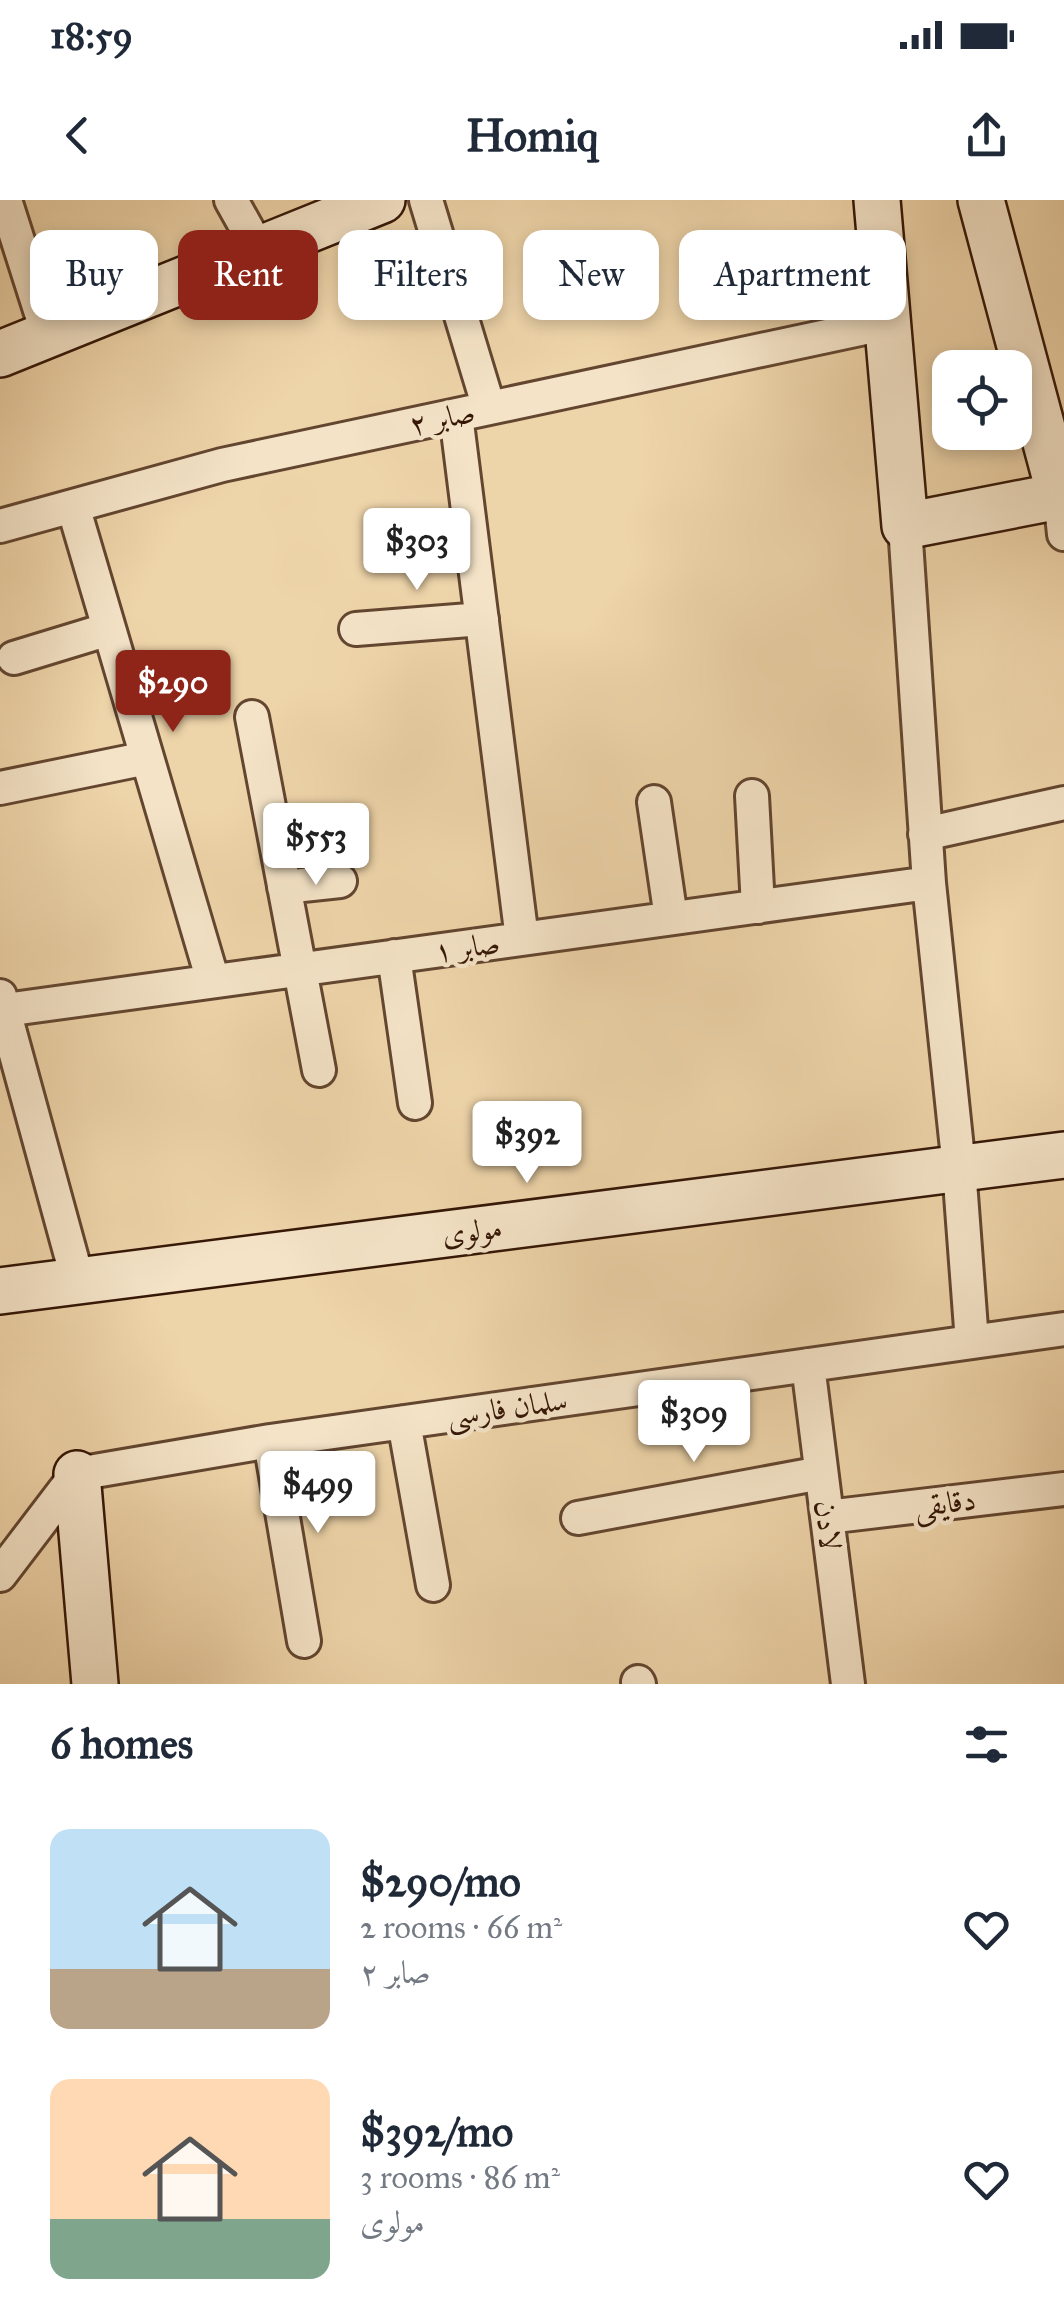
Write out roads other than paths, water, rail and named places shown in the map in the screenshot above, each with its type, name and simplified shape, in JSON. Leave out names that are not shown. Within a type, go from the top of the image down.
[{"type":"street","points":[[5,200],[48,335]]},
{"type":"street","points":[[231,200],[248,230]]},
{"type":"street","points":[[308,230],[382,200]]},
{"type":"street","points":[[426,200],[489,408]]},
{"type":"street","points":[[877,200],[905,526],[929,883],[959,1168],[972,1342]]},
{"type":"street","points":[[905,526],[1063,508],[981,200]]},
{"type":"street","points":[[0,354],[178,283]]},
{"type":"street","name":"صابر ۲","points":[[0,526],[222,464],[888,323]]},
{"type":"street","points":[[456,415],[522,939]]},
{"type":"street","points":[[73,506],[212,981]]},
{"type":"street","points":[[356,628],[482,619]]},
{"type":"street","points":[[14,658],[109,629]]},
{"type":"street","points":[[252,717],[318,1070]]},
{"type":"street","points":[[0,788],[147,758]]},
{"type":"street","points":[[752,796],[758,907]]},
{"type":"street","points":[[654,802],[671,918]]},
{"type":"street","points":[[925,834],[1064,803]]},
{"type":"street","points":[[284,887],[340,881]]},
{"type":"street","name":"صابر ۱","points":[[3,1003],[212,981],[929,883]]},
{"type":"street","points":[[394,956],[415,1104]]},
{"type":"street","points":[[3,1003],[78,1282]]},
{"type":"street","name":"مولوی","points":[[0,1291],[1064,1155]]},
{"type":"street","name":"سلمان فارسی","points":[[77,1474],[404,1422],[1064,1329]]},
{"type":"street","name":"لادن","points":[[808,1365],[848,1684]]},
{"type":"street","points":[[404,1422],[433,1586]]},
{"type":"street","points":[[270,1442],[304,1641]]},
{"type":"street","points":[[0,1575],[77,1474]]},
{"type":"street","points":[[77,1474],[95,1684]]},
{"type":"street","points":[[578,1518],[821,1474]]},
{"type":"street","name":"دقایقی","points":[[827,1517],[1064,1489]]}]
